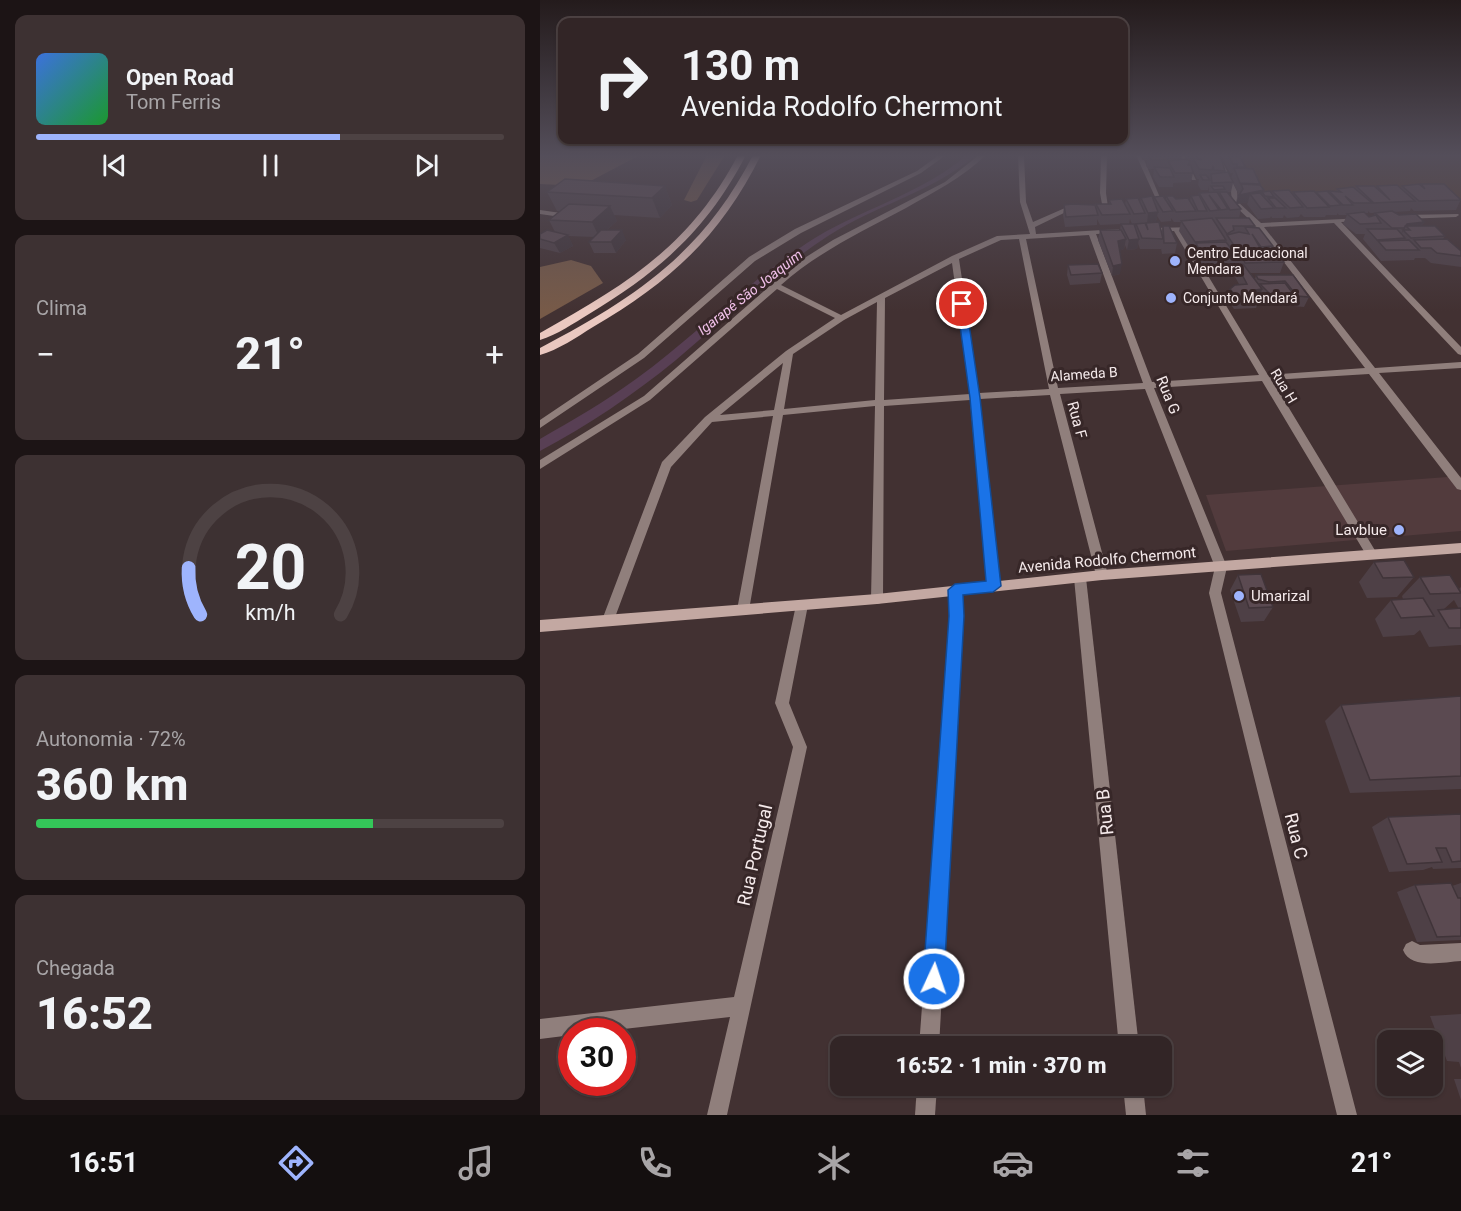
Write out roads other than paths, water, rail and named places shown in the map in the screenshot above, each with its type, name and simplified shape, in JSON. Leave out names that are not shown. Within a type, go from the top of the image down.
[{"type":"main road","points":[[540,338],[636,280],[685,239],[711,207]]},
{"type":"main road","points":[[540,352],[605,316],[683,259],[730,207]]},
{"type":"main road","name":"Avenida Rodolfo Chermont","points":[[540,627],[802,605],[1102,575],[1461,548]]},
{"type":"street","points":[[540,425],[641,356],[752,259],[798,231],[847,207]]},
{"type":"street","points":[[540,465],[647,398],[776,285],[836,242],[902,207]]},
{"type":"street","points":[[1025,207],[1034,235]]},
{"type":"street","points":[[1031,226],[1066,209],[1092,207]]},
{"type":"street","points":[[1239,207],[1259,225],[1461,486]]},
{"type":"street","points":[[540,212],[568,216]]},
{"type":"street","points":[[1393,218],[1456,215]]},
{"type":"street","points":[[1416,217],[1424,223]]},
{"type":"street","points":[[1224,226],[1370,219]]},
{"type":"street","points":[[1335,220],[1461,352]]},
{"type":"street","points":[[1144,230],[1200,228]]},
{"type":"street","name":"Rua H","points":[[1176,229],[1264,379],[1372,555]]},
{"type":"street","points":[[608,620],[666,465],[709,419],[789,352],[841,318],[955,258],[999,238],[1123,231]]},
{"type":"street","name":"Rua G","points":[[1092,232],[1148,385],[1221,567]]},
{"type":"street","name":"Rua F","points":[[1022,236],[1054,391],[1102,575]]},
{"type":"street","points":[[955,258],[975,398],[993,586]]},
{"type":"street","points":[[776,285],[841,318]]},
{"type":"street","points":[[877,598],[881,297]]},
{"type":"street","points":[[743,610],[789,352]]},
{"type":"street","name":"Alameda B","points":[[709,419],[780,411],[1054,391],[1461,365]]},
{"type":"street","name":"Rua C","points":[[1221,567],[1215,593],[1347,1115]]},
{"type":"street","name":"Rua B","points":[[1080,578],[1128,1036]]},
{"type":"street","points":[[930,1036],[957,616],[955,590]]},
{"type":"street","name":"Rua Portugal","points":[[717,1115],[800,747],[782,703],[802,605]]},
{"type":"street","points":[[1412,951],[1418,954],[1461,952]]},
{"type":"street","points":[[540,1029],[741,1006]]},
{"type":"street","points":[[925,1115],[926,1096]]},
{"type":"street","points":[[1134,1096],[1136,1115]]},
{"type":"water","name":"Igarapé São Joaquim","points":[[876,207],[883,207],[846,225],[808,250],[644,385],[593,420],[540,451],[540,439],[601,403],[636,379],[785,259],[807,243]]},
{"type":"place","name":"Centro Educacional Mendara","points":[[1175,261]]},
{"type":"place","name":"Conjunto Mendará","points":[[1171,298]]},
{"type":"place","name":"Lavblue","points":[[1399,530]]},
{"type":"place","name":"Umarizal","points":[[1239,596]]}]
